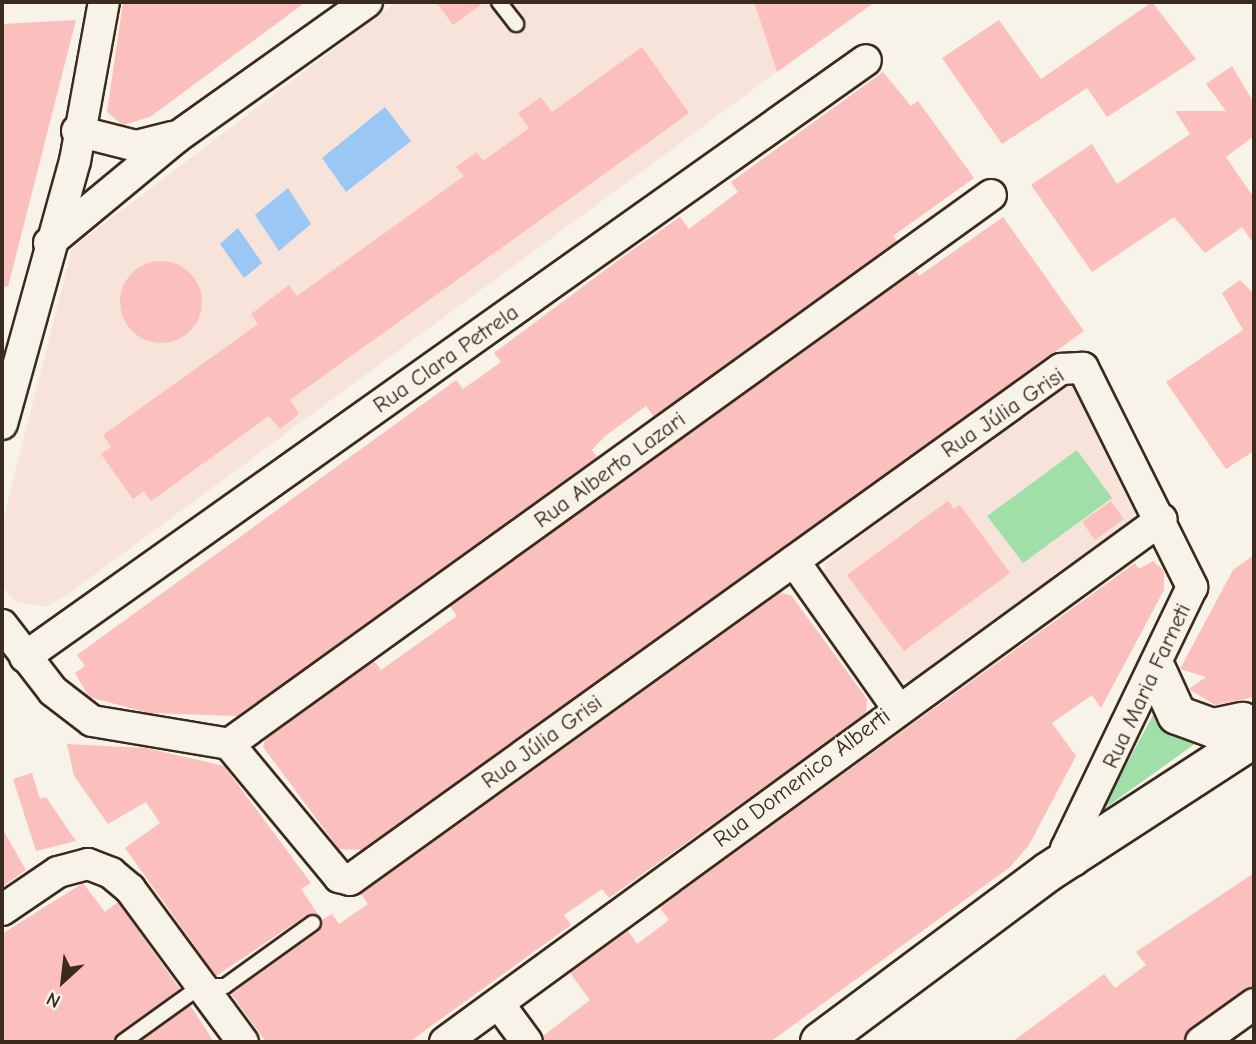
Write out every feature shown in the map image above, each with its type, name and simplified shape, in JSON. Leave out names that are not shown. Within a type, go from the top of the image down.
[{"type":"main road","points":[[1157,671],[1177,715],[1213,728],[1250,726]]},
{"type":"main road","points":[[820,1042],[1250,726]]},
{"type":"street","points":[[2,424],[49,243],[75,162],[77,131],[104,2]]},
{"type":"street","points":[[49,243],[177,136],[367,2]]},
{"type":"street","name":"Rua Clara Petrela","points":[[25,657],[866,60]]},
{"type":"street","points":[[77,131],[136,146],[177,136]]},
{"type":"street","name":"Rua Alberto Lazari","points":[[229,744],[991,195]]},
{"type":"street","name":"Rua Júlia Grisi","points":[[229,744],[339,877],[349,880],[1061,369],[1074,366]]},
{"type":"street","name":"Rua Maria Farneti","points":[[1063,861],[1157,671],[1192,587],[1092,375],[1074,366]]},
{"type":"street","name":"Rua Domenico Alberti","points":[[445,1042],[897,707],[1162,519]]},
{"type":"street","points":[[794,561],[897,707]]},
{"type":"street","points":[[2,625],[25,657],[69,708],[92,721],[229,744]]},
{"type":"street","points":[[2,910],[58,872],[88,864],[111,873],[243,1042]]},
{"type":"street","points":[[499,1004],[527,1042]]},
{"type":"street","points":[[1201,1042],[1254,1004]]},
{"type":"lane","points":[[499,2],[516,24]]},
{"type":"lane","points":[[123,1042],[201,986],[225,986],[313,923]]},
{"type":"shaded area","points":[[396,2],[754,2],[777,72],[64,597],[46,606],[16,602],[2,586],[2,524],[72,248]]},
{"type":"shaded area","points":[[1072,383],[1136,510],[1133,518],[910,681],[898,680],[823,579],[825,563],[1062,384]]},
{"type":"green space","points":[[1077,450],[1112,498],[1023,563],[987,516]]},
{"type":"green space","points":[[1159,704],[1206,736],[1101,811]]},
{"type":"water","points":[[385,107],[411,141],[346,192],[322,158]]},
{"type":"water","points":[[288,188],[311,224],[279,251],[255,215]]},
{"type":"water","points":[[238,228],[262,263],[244,278],[220,244]]},
{"type":"building","points":[[123,2],[306,2],[150,117],[123,125],[107,112]]},
{"type":"building","points":[[436,2],[485,2],[453,25]]},
{"type":"building","points":[[754,2],[875,2],[777,72]]},
{"type":"building","points":[[1152,2],[1196,59],[1107,117],[1087,88],[1002,144],[942,58],[999,20],[1041,79]]},
{"type":"building","points":[[76,20],[8,287],[2,286],[2,24]]},
{"type":"building","points":[[642,47],[689,113],[290,400],[299,414],[280,429],[269,416],[151,501],[144,491],[133,499],[101,454],[111,447],[103,435],[258,324],[251,314],[289,285],[297,296],[464,176],[456,167],[477,152],[483,161],[529,128],[518,113],[541,97],[552,112]]},
{"type":"building","points":[[1232,66],[1254,103],[1254,136],[1226,157],[1254,198],[1254,244],[1242,227],[1205,253],[1174,217],[1092,272],[1031,185],[1092,144],[1117,184],[1190,134],[1175,111],[1226,111],[1206,84]]},
{"type":"building","points":[[883,72],[911,106],[918,101],[974,178],[893,236],[897,241],[654,417],[646,406],[604,437],[592,450],[597,457],[238,716],[149,713],[89,697],[75,673],[85,666],[77,655],[456,380],[463,389],[501,362],[494,353],[628,253],[680,217],[689,229],[738,192],[731,182]]},
{"type":"building","points":[[1003,217],[1084,331],[362,850],[339,849],[263,747],[265,740],[374,661],[381,670],[457,616],[450,606],[916,271],[919,276]]},
{"type":"building","points":[[153,261],[169,261],[184,268],[195,279],[202,294],[199,318],[190,331],[169,343],[153,343],[138,336],[127,325],[120,310],[120,294],[127,279],[138,268]]},
{"type":"building","points":[[1240,280],[1254,294],[1254,451],[1226,469],[1166,382],[1243,330],[1222,293]]},
{"type":"building","points":[[948,501],[954,509],[960,505],[1010,573],[904,651],[847,575]]},
{"type":"building","points":[[1111,501],[1124,519],[1095,540],[1082,522]]},
{"type":"building","points":[[1254,555],[1254,697],[1215,705],[1189,689],[1206,677],[1180,669],[1233,570]]},
{"type":"building","points":[[1153,561],[1164,571],[1164,590],[1101,708],[1092,695],[1052,723],[1076,756],[1029,845],[1010,867],[770,1042],[544,1042],[543,1036],[590,1000],[570,973],[628,931],[637,944],[669,920],[660,908],[694,882],[1135,563],[1139,569]]},
{"type":"building","points":[[780,593],[791,595],[867,699],[866,714],[609,898],[602,889],[564,915],[571,925],[409,1042],[266,1042],[231,994],[319,931],[322,920],[332,914],[339,924],[368,904],[361,894]]},
{"type":"building","points":[[67,744],[146,748],[224,766],[311,883],[301,889],[319,916],[307,915],[216,976],[125,848],[160,823],[146,802],[108,824],[74,776]]},
{"type":"building","points":[[32,773],[40,799],[46,797],[76,841],[36,851],[13,779]]},
{"type":"building","points":[[2,828],[26,870],[2,887]]},
{"type":"building","points":[[1254,873],[1254,987],[1191,1028],[1184,1042],[1012,1042],[1104,974],[1115,988],[1146,965],[1136,952]]},
{"type":"building","points":[[83,883],[105,912],[118,902],[180,989],[113,1042],[2,1042],[2,934]]},
{"type":"building","points":[[190,1005],[214,1042],[139,1042]]}]
